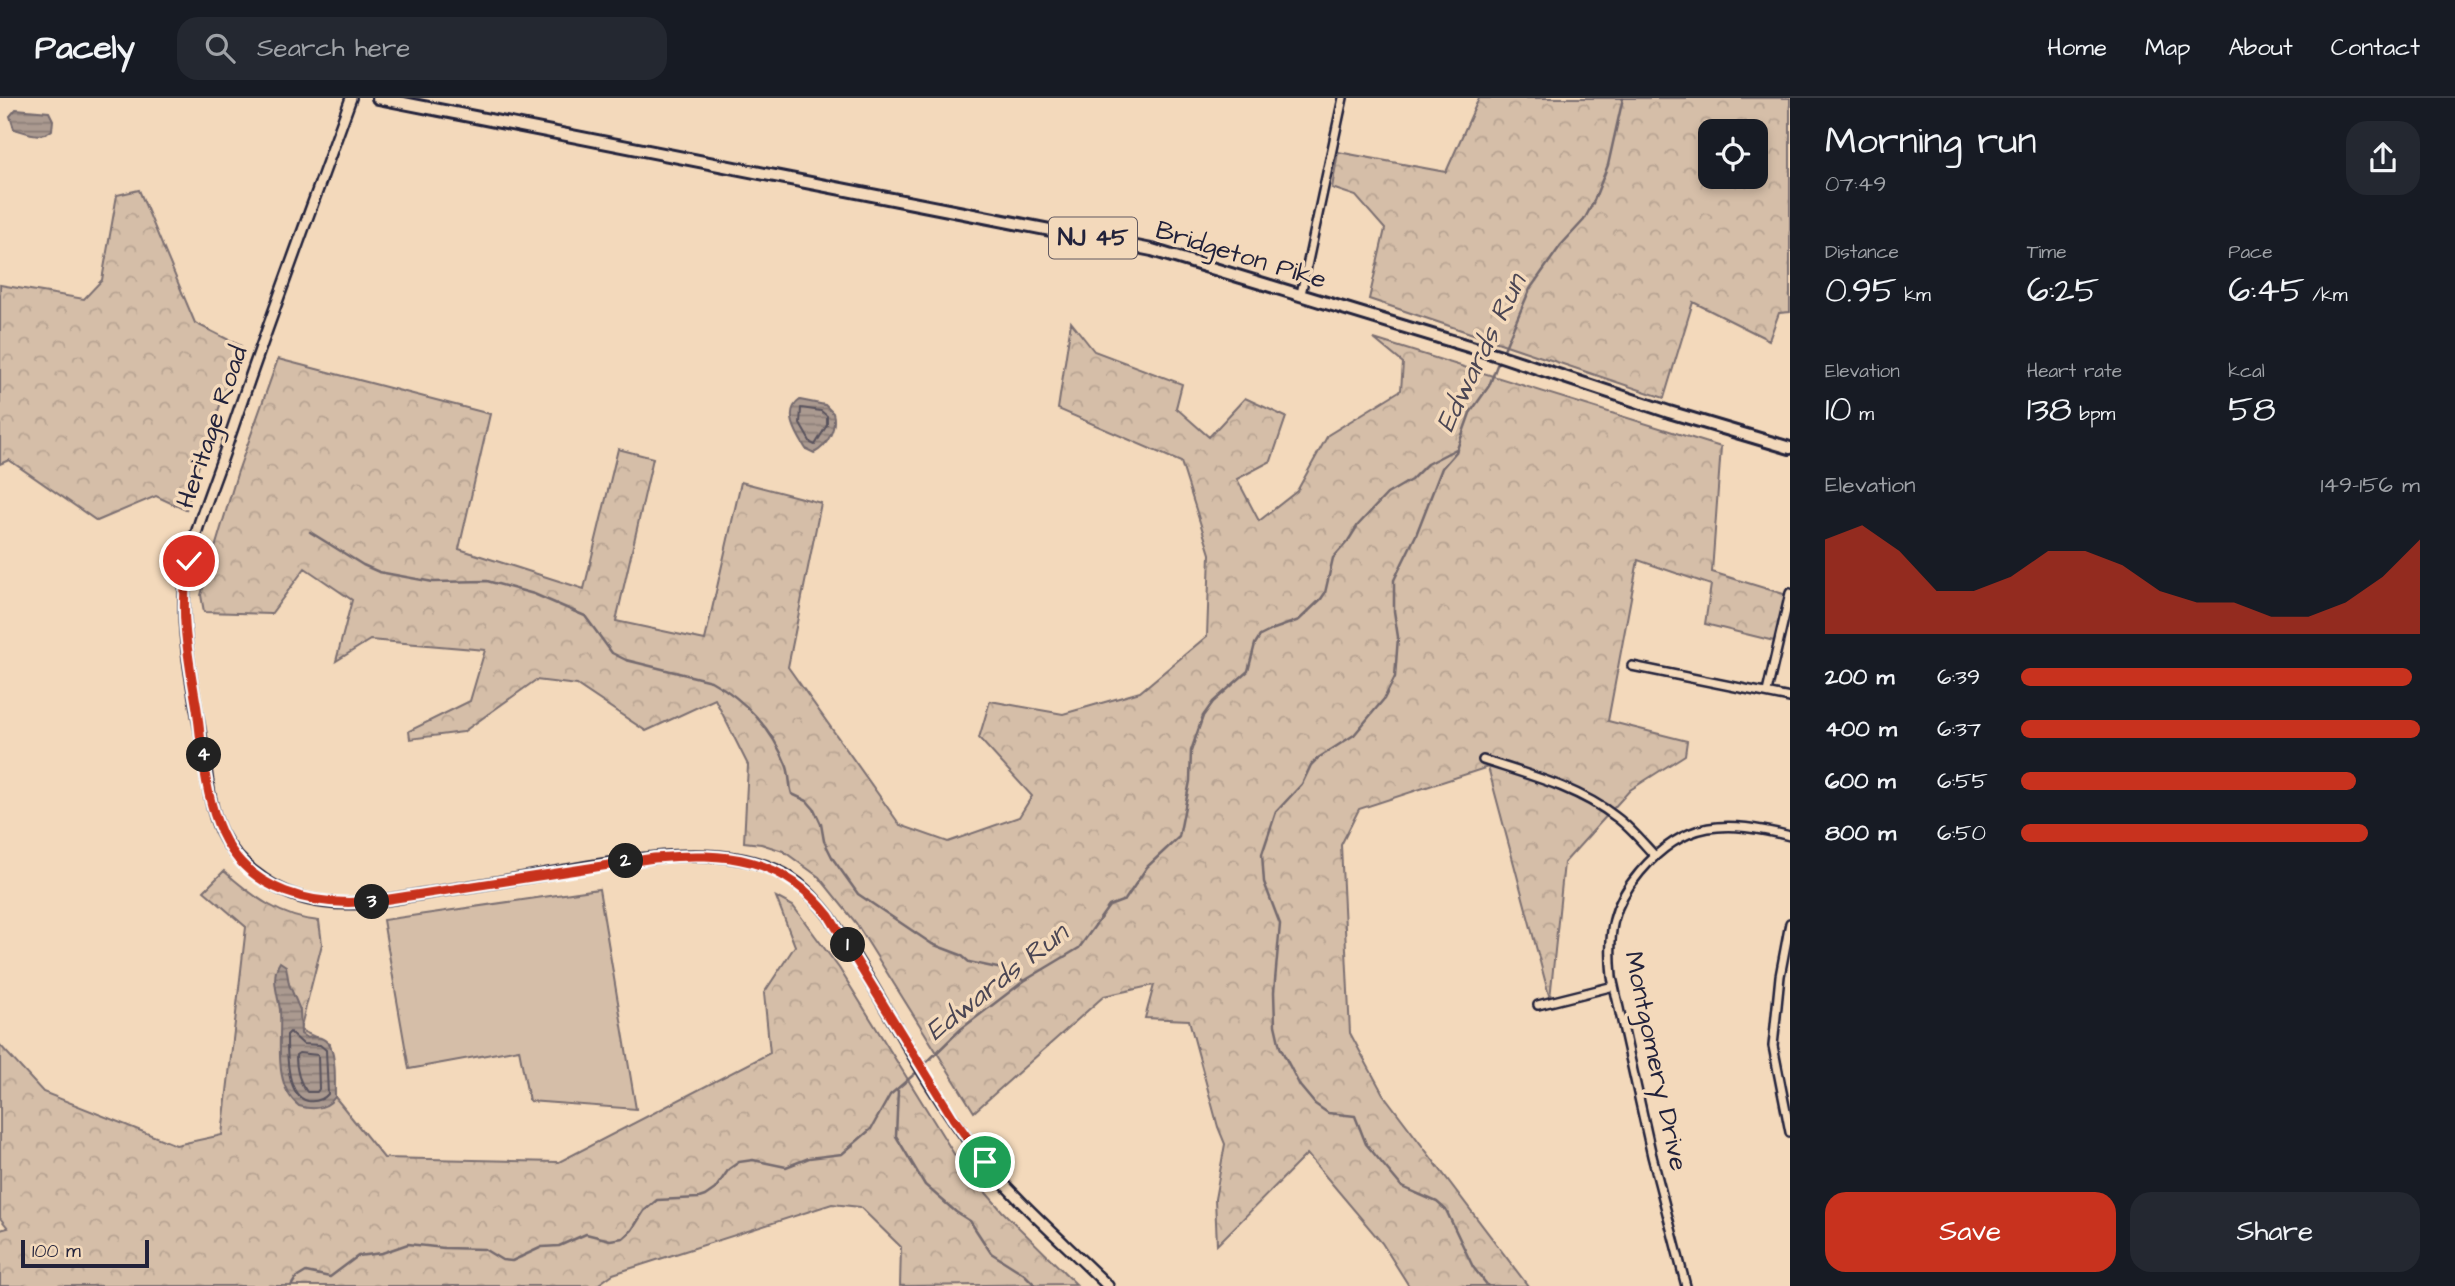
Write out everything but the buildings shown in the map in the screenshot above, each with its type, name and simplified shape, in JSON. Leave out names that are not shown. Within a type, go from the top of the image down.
[{"type":"main road","name":"Bridgeton Pike","points":[[378,98],[1152,250],[1501,356],[1669,412],[1790,448]]},
{"type":"street","name":"Heritage Road","points":[[351,98],[246,388],[186,574],[184,608],[193,689],[211,800],[224,838],[241,860],[271,884],[297,896],[329,903],[383,900],[654,858],[714,857],[764,865],[793,879],[820,905],[871,981],[959,1128],[985,1162],[1108,1286]]},
{"type":"street","points":[[1301,294],[1343,98]]},
{"type":"street","points":[[1767,692],[1790,593]]},
{"type":"street","points":[[1632,666],[1790,698]]},
{"type":"street","points":[[1483,760],[1578,794],[1618,819],[1655,856]]},
{"type":"street","name":"Montgomery Drive","points":[[1686,1286],[1652,1156],[1614,986],[1609,948],[1611,930],[1618,906],[1628,888],[1655,856],[1682,835],[1710,828],[1746,827],[1790,836]]},
{"type":"street","points":[[1790,923],[1780,976],[1773,1046],[1790,1132]]},
{"type":"street","points":[[1780,976],[1790,979]]},
{"type":"street","points":[[1538,1005],[1614,986]]},
{"type":"green space","points":[[1479,98],[1790,98],[1790,312],[1779,313],[1769,340],[1693,302],[1664,398],[1369,299],[1385,229],[1356,196],[1332,188],[1338,152],[1446,172]]},
{"type":"green space","points":[[139,190],[195,323],[241,346],[186,510],[156,496],[97,521],[9,460],[0,464],[0,285],[84,299],[102,280],[117,195]]},
{"type":"green space","points":[[1071,322],[1094,351],[1182,384],[1176,408],[1209,437],[1245,398],[1286,417],[1271,461],[1237,479],[1259,521],[1297,491],[1328,435],[1401,390],[1403,363],[1374,339],[1721,447],[1712,572],[1787,595],[1778,642],[1705,624],[1711,585],[1638,560],[1608,721],[1687,741],[1685,755],[1630,790],[1564,863],[1550,999],[1488,767],[1359,809],[1341,845],[1350,1033],[1383,1094],[1528,1286],[1409,1286],[1382,1243],[1307,1154],[1217,1245],[1215,1199],[1225,1144],[1189,1020],[1145,1018],[1154,985],[1104,996],[974,1112],[856,923],[819,877],[783,851],[744,842],[748,765],[715,699],[646,731],[577,685],[536,680],[463,732],[410,739],[409,731],[470,701],[485,650],[370,640],[336,661],[352,600],[305,568],[271,614],[204,612],[201,595],[237,474],[278,359],[490,414],[459,549],[584,589],[618,449],[653,458],[616,621],[705,640],[741,482],[821,503],[788,667],[900,825],[948,842],[1019,817],[1032,796],[979,738],[990,701],[1063,714],[1140,692],[1207,636],[1210,554],[1181,462],[1058,409]]},
{"type":"green space","points":[[224,871],[268,904],[292,915],[319,921],[322,944],[300,1030],[330,1044],[335,1097],[384,1158],[559,1162],[770,1053],[764,993],[795,946],[776,897],[793,906],[839,968],[959,1162],[1002,1211],[1076,1284],[900,1286],[901,1247],[860,1207],[832,1204],[613,1274],[596,1286],[0,1286],[0,1230],[8,1228],[0,1218],[0,1045],[43,1092],[176,1145],[222,1135],[246,927],[204,891]]},
{"type":"green space","points":[[599,889],[636,1109],[529,1101],[519,1049],[409,1069],[383,920]]},
{"type":"water","points":[[16,109],[49,112],[53,120],[52,130],[38,135],[14,129],[10,116]]},
{"type":"water","points":[[800,400],[825,405],[833,413],[834,424],[830,436],[814,453],[806,449],[793,424],[792,411]]},
{"type":"water","points":[[280,962],[286,966],[289,984],[300,1010],[301,1034],[307,1038],[318,1037],[331,1047],[335,1067],[335,1097],[319,1108],[299,1106],[285,1086],[280,1061],[280,1010],[275,980]]},
{"type":"waterway","name":"Edwards Run","points":[[1502,354],[1530,289],[1561,245],[1584,220],[1593,203],[1608,165],[1623,98]]},
{"type":"waterway","points":[[1488,1286],[1473,1267],[1446,1210],[1437,1202],[1402,1187],[1366,1144],[1355,1116],[1328,1113],[1315,1104],[1300,1086],[1280,1047],[1275,1025],[1274,992],[1280,924],[1264,882],[1262,854],[1276,812],[1302,784],[1311,765],[1354,735],[1384,699],[1395,677],[1398,637],[1394,611],[1394,580],[1416,535],[1442,468],[1456,452],[1470,413],[1489,386],[1499,360]]},
{"type":"waterway","name":"Edwards Run","points":[[923,1066],[961,1029],[1024,981],[1079,948],[1109,906],[1125,900],[1147,867],[1179,837],[1190,781],[1191,751],[1203,716],[1213,702],[1248,671],[1255,644],[1260,636],[1299,620],[1321,599],[1325,593],[1333,558],[1358,525],[1387,494],[1411,480],[1427,464],[1458,448]]},
{"type":"waterway","points":[[310,532],[379,572],[433,582],[487,581],[534,594],[585,616],[612,653],[626,660],[711,681],[724,689],[757,717],[774,741],[787,767],[792,794],[807,801],[814,809],[833,859],[858,894],[932,944],[961,955],[969,962],[1007,970],[1024,981]]},
{"type":"waterway","name":"Edwards Run","points":[[291,1286],[296,1278],[306,1272],[330,1277],[358,1256],[382,1253],[408,1244],[484,1249],[502,1260],[512,1261],[542,1247],[559,1246],[586,1234],[610,1240],[623,1238],[632,1230],[644,1211],[657,1200],[705,1196],[715,1189],[729,1169],[739,1162],[753,1160],[786,1167],[809,1158],[842,1154],[871,1129],[890,1095],[918,1071]]},
{"type":"waterway","points":[[898,1090],[896,1136],[925,1185],[970,1221],[991,1253],[1024,1274],[1036,1286]]},
{"type":"route","points":[[189,561],[184,584],[185,620],[211,800],[224,838],[255,873],[277,888],[297,896],[318,902],[343,904],[654,858],[691,856],[727,859],[752,862],[774,869],[803,887],[829,916],[959,1128],[985,1162]]}]
